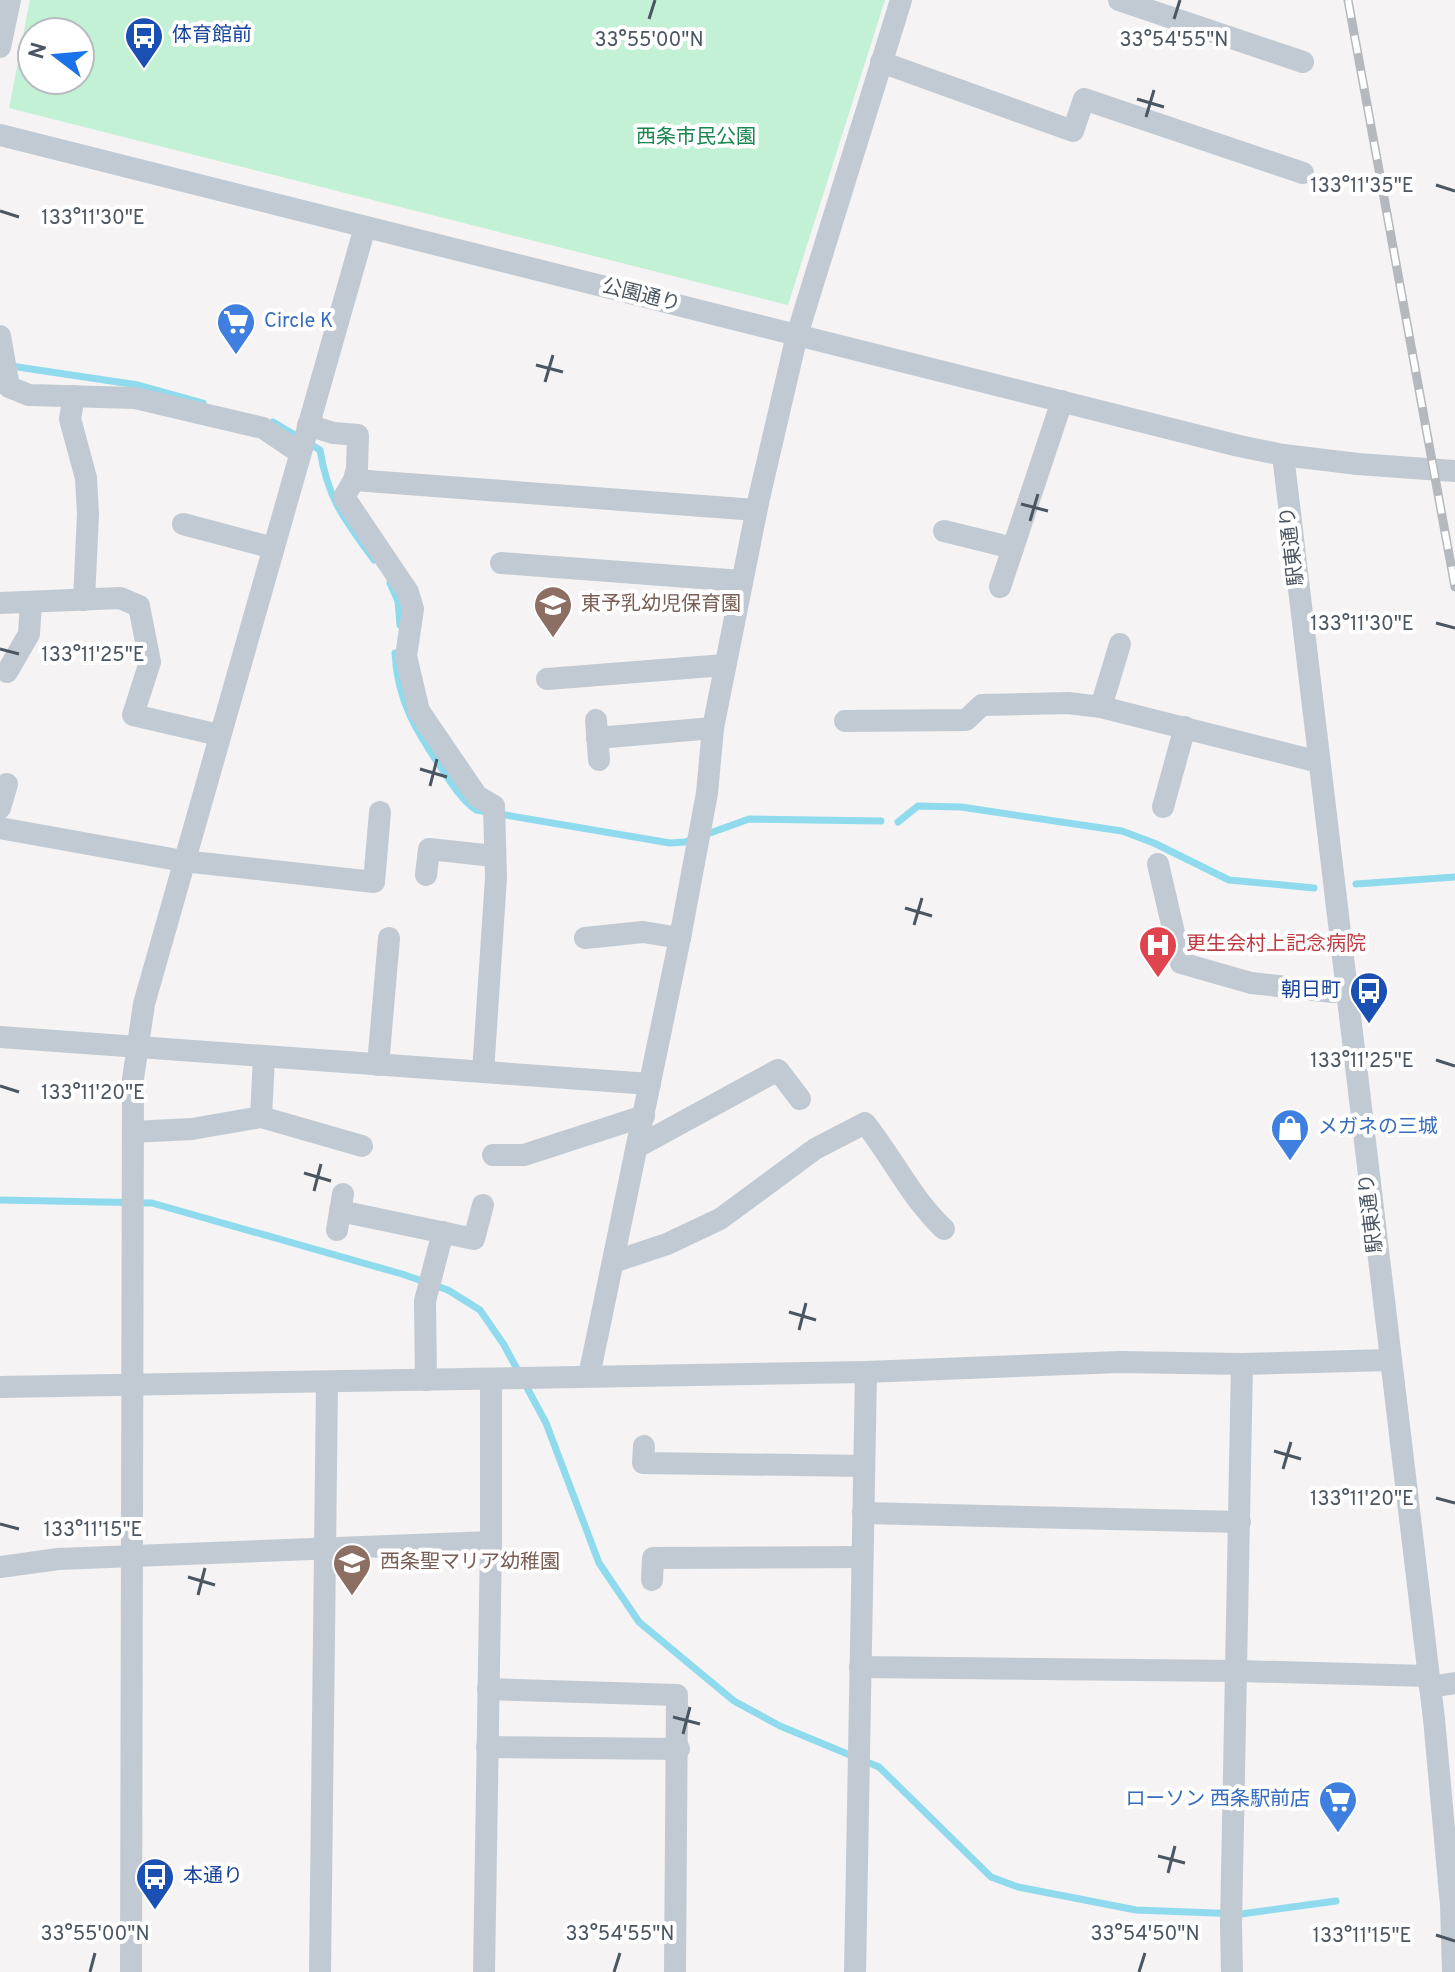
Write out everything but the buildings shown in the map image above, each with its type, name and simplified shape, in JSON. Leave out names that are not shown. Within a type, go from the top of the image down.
[{"type":"street","points":[[0,47],[10,0]]},
{"type":"street","points":[[589,1376],[680,938],[699,839],[713,728],[756,510],[797,335],[901,0]]},
{"type":"street","points":[[1119,0],[1303,62]]},
{"type":"street","points":[[881,62],[1073,131],[1084,99],[1303,173]]},
{"type":"street","name":"公園通り","points":[[0,135],[1283,455],[1455,471]]},
{"type":"street","points":[[131,1972],[133,1079],[137,1047],[144,1004],[183,861],[365,227]]},
{"type":"street","points":[[0,336],[5,390],[29,395],[135,398],[263,428],[300,453]]},
{"type":"street","points":[[74,396],[70,419],[86,478],[88,514],[84,600]]},
{"type":"street","points":[[1000,587],[1062,401]]},
{"type":"street","points":[[308,425],[333,433],[358,435],[357,468],[344,497],[408,592],[413,609],[406,656],[419,711],[477,796],[494,812],[496,878],[483,1072]]},
{"type":"street","name":"駅東通り","points":[[1283,455],[1429,1682],[1453,1906],[1453,1967]]},
{"type":"street","points":[[354,480],[756,510]]},
{"type":"street","points":[[183,524],[273,548]]},
{"type":"street","points":[[944,531],[1013,548]]},
{"type":"street","points":[[501,563],[742,581]]},
{"type":"street","points":[[0,603],[120,598],[139,606],[150,662],[133,715],[219,735]]},
{"type":"street","points":[[7,672],[29,634],[31,602]]},
{"type":"street","points":[[1101,707],[1120,644]]},
{"type":"street","points":[[547,679],[725,665]]},
{"type":"street","points":[[845,721],[966,720],[982,705],[1068,703],[1101,707],[1319,762]]},
{"type":"street","points":[[1163,807],[1185,727]]},
{"type":"street","points":[[597,739],[713,728]]},
{"type":"street","points":[[0,808],[7,784]]},
{"type":"street","points":[[0,828],[183,861],[374,882],[380,812]]},
{"type":"street","points":[[426,875],[429,849],[494,856]]},
{"type":"street","points":[[1158,864],[1181,963],[1251,983],[1333,992],[1346,990]]},
{"type":"street","points":[[585,938],[643,932],[680,938]]},
{"type":"street","points":[[378,1065],[389,938]]},
{"type":"street","points":[[0,1037],[650,1084]]},
{"type":"street","points":[[261,1117],[264,1056]]},
{"type":"street","points":[[637,1147],[778,1070],[800,1099]]},
{"type":"street","points":[[493,1155],[524,1155],[644,1116]]},
{"type":"street","points":[[133,1132],[192,1129],[261,1117],[362,1146]]},
{"type":"street","points":[[613,1262],[667,1244],[720,1219],[815,1149],[865,1123],[889,1153],[928,1214],[944,1229]]},
{"type":"street","points":[[340,1211],[474,1239],[483,1205]]},
{"type":"street","points":[[426,1380],[425,1301],[443,1232]]},
{"type":"street","points":[[0,1387],[866,1372],[1120,1362],[1242,1364],[1389,1360]]},
{"type":"street","points":[[1232,1972],[1242,1364]]},
{"type":"street","points":[[855,1972],[866,1372]]},
{"type":"street","points":[[484,1972],[491,1379]]},
{"type":"street","points":[[320,1972],[327,1383]]},
{"type":"street","points":[[644,1446],[643,1463],[864,1466]]},
{"type":"street","points":[[863,1513],[1240,1522]]},
{"type":"street","points":[[0,1567],[58,1559],[491,1542]]},
{"type":"street","points":[[652,1580],[653,1558],[862,1557]]},
{"type":"street","points":[[860,1667],[1237,1671],[1455,1683]]},
{"type":"street","points":[[488,1689],[677,1695],[675,1972]]},
{"type":"street","points":[[487,1747],[679,1749]]},
{"type":"green space","name":"西条市民公園","points":[[30,0],[885,0],[788,305],[9,108],[16,72],[16,96],[96,96],[96,16],[27,16]]},
{"type":"waterway","points":[[11,366],[138,385],[203,403]]},
{"type":"waterway","points":[[273,422],[320,450],[333,496],[346,521],[374,560]]},
{"type":"waterway","points":[[390,583],[398,601],[400,625]]},
{"type":"waterway","points":[[395,653],[400,686],[410,716],[455,788],[476,810],[670,843],[685,842],[749,819],[881,821]]},
{"type":"waterway","points":[[898,822],[918,806],[961,807],[1122,831],[1154,843],[1229,880],[1314,888]]},
{"type":"waterway","points":[[1356,884],[1455,877]]},
{"type":"waterway","points":[[0,1200],[152,1203],[402,1274],[448,1290],[480,1310],[504,1345],[546,1423],[599,1563],[639,1622],[734,1701],[780,1726],[879,1767],[991,1877],[1018,1887],[1136,1910],[1241,1914],[1336,1901]]},
{"type":"railway","points":[[1348,0],[1455,587]]},
{"type":"place","name":"体育館前","points":[[144,70]]},
{"type":"place","name":"Circle K","points":[[236,356]]},
{"type":"place","name":"東予乳幼児保育園","points":[[553,639]]},
{"type":"place","name":"更生会村上記念病院","points":[[1158,979]]},
{"type":"place","name":"朝日町","points":[[1369,1025]]},
{"type":"place","name":"メガネの三城","points":[[1290,1162]]},
{"type":"place","name":"西条聖マリア幼稚園","points":[[352,1597]]},
{"type":"place","name":"ローソン 西条駅前店","points":[[1338,1834]]},
{"type":"place","name":"本通り","points":[[155,1911]]}]
